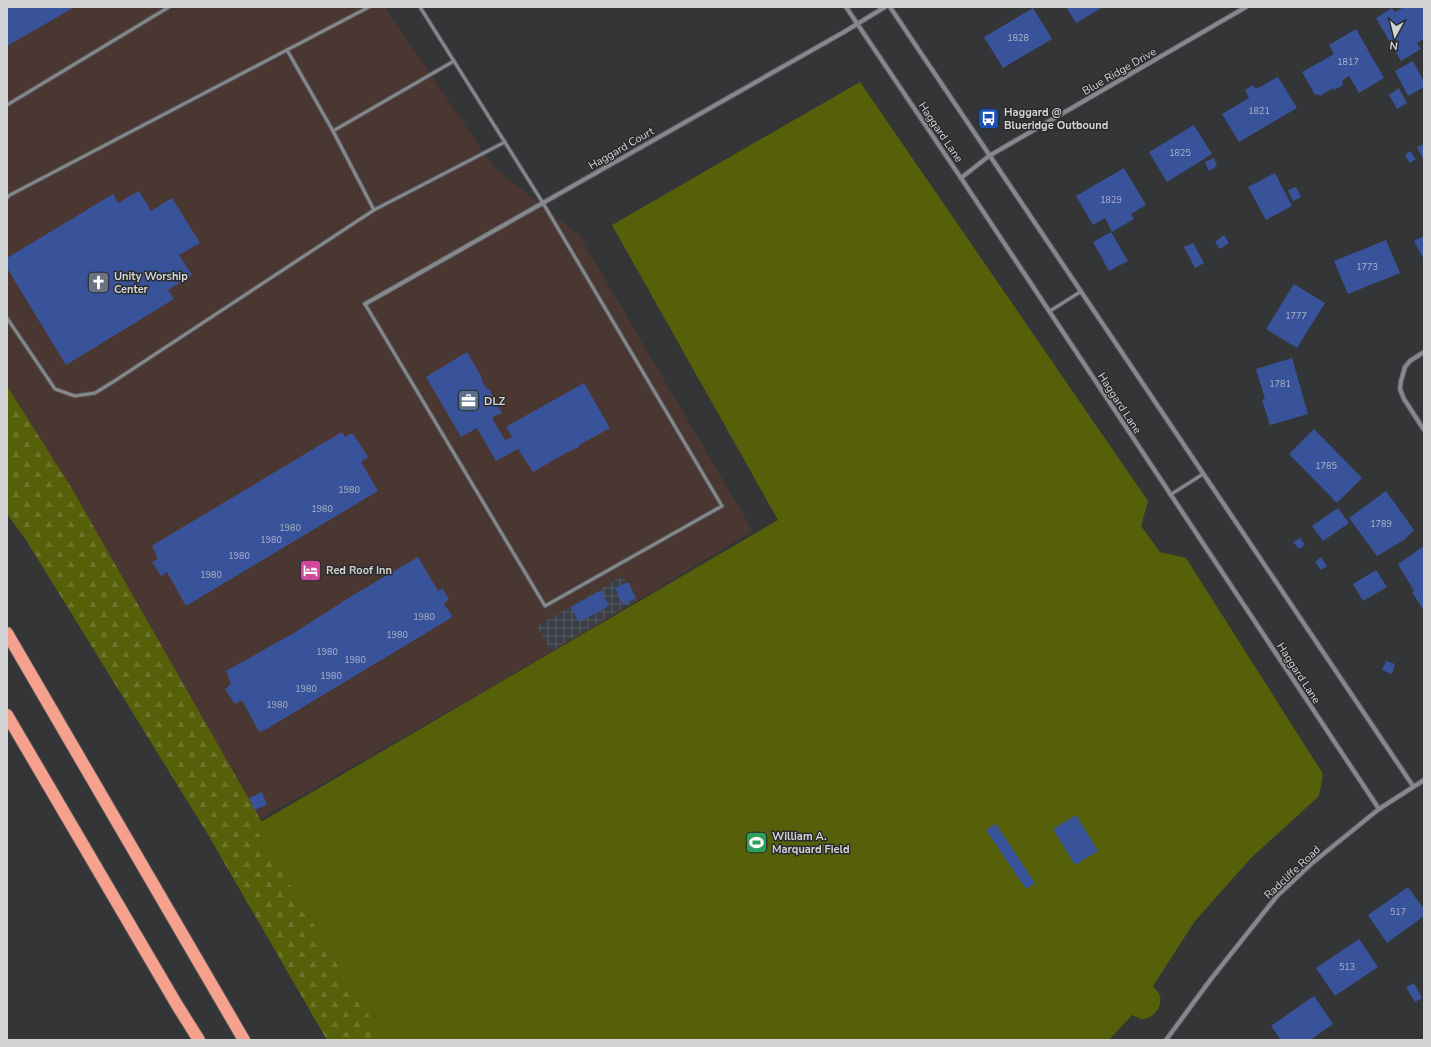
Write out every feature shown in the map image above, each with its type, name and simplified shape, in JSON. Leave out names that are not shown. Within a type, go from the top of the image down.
[{"type":"highway","points":[[7,633],[244,1040]]},
{"type":"highway","points":[[7,715],[176,1004],[200,1040]]},
{"type":"street","name":"Haggard Lane","points":[[846,7],[1050,311],[1170,495],[1379,809]]},
{"type":"street","name":"Haggard Court","points":[[365,304],[885,7]]},
{"type":"street","points":[[890,7],[1413,786]]},
{"type":"street","name":"Blue Ridge Drive","points":[[961,178],[989,156],[1246,7]]},
{"type":"street","points":[[1424,352],[1410,361],[1405,367],[1400,389],[1404,399],[1424,430]]},
{"type":"street","name":"Radcliffe Road","points":[[1166,1040],[1211,979],[1277,896],[1311,864],[1379,809],[1424,780]]},
{"type":"lane","points":[[7,105],[169,7]]},
{"type":"lane","points":[[7,198],[10,195],[369,7]]},
{"type":"lane","points":[[365,304],[545,606],[722,506],[543,203],[420,7]]},
{"type":"lane","points":[[287,50],[333,131],[374,210]]},
{"type":"lane","points":[[333,131],[454,61]]},
{"type":"lane","points":[[7,318],[55,389],[75,396],[95,392],[116,380],[374,210],[505,142]]},
{"type":"lane","points":[[1050,311],[1080,292]]},
{"type":"lane","points":[[1170,495],[1203,474]]},
{"type":"shaded area","points":[[7,7],[385,7],[494,168],[579,235],[753,531],[550,653],[257,821],[71,487],[7,386]]},
{"type":"shaded area","points":[[623,576],[637,600],[551,651],[537,626]]},
{"type":"green space","points":[[860,82],[1148,501],[1141,526],[1160,552],[1186,558],[1323,774],[1319,796],[1251,858],[1195,921],[1153,986],[1158,992],[1160,1000],[1160,1004],[1156,1012],[1145,1019],[1132,1015],[1109,1040],[384,1040],[254,826],[778,520],[612,225]]},
{"type":"green space","points":[[7,386],[71,487],[386,1040],[327,1040],[207,833],[26,540],[7,514]]},
{"type":"building","points":[[7,7],[75,7],[7,46]]},
{"type":"building","points":[[1066,7],[1103,7],[1076,23]]},
{"type":"building","points":[[1404,7],[1424,7],[1424,39],[1417,43],[1421,49],[1401,61],[1376,18],[1392,8],[1395,12]]},
{"type":"building","points":[[1033,8],[1052,39],[1003,68],[984,37]]},
{"type":"building","points":[[1356,29],[1384,78],[1359,93],[1349,76],[1342,81],[1343,85],[1334,90],[1333,88],[1320,96],[1318,94],[1315,95],[1302,72],[1334,54],[1329,45]]},
{"type":"building","points":[[1413,61],[1424,82],[1424,87],[1408,96],[1395,71]]},
{"type":"building","points":[[1278,77],[1297,108],[1239,142],[1222,114],[1249,98],[1245,90],[1253,85],[1256,89]]},
{"type":"building","points":[[1399,88],[1407,103],[1397,109],[1389,95]]},
{"type":"building","points":[[1194,125],[1212,154],[1167,182],[1149,152]]},
{"type":"building","points":[[1424,144],[1424,161],[1417,147]]},
{"type":"building","points":[[1410,151],[1416,159],[1410,163],[1405,155]]},
{"type":"building","points":[[1214,158],[1217,166],[1209,171],[1205,162]]},
{"type":"building","points":[[1124,168],[1146,205],[1131,214],[1134,219],[1112,232],[1105,218],[1093,225],[1076,196]]},
{"type":"building","points":[[1275,173],[1292,206],[1266,220],[1248,187]]},
{"type":"building","points":[[1296,187],[1301,197],[1293,201],[1288,190]]},
{"type":"building","name":"Unity Worship Center","points":[[139,191],[151,211],[172,198],[200,243],[179,255],[192,275],[168,290],[174,299],[66,365],[7,268],[7,258],[113,194],[118,203]]},
{"type":"building","points":[[1111,232],[1128,261],[1109,271],[1093,242]]},
{"type":"building","points":[[1224,235],[1229,243],[1220,249],[1215,242]]},
{"type":"building","points":[[1424,236],[1424,260],[1414,241]]},
{"type":"building","points":[[1386,240],[1400,273],[1348,294],[1334,261]]},
{"type":"building","points":[[1193,243],[1204,263],[1195,268],[1184,247]]},
{"type":"building","points":[[1294,284],[1325,303],[1297,348],[1266,329]]},
{"type":"building","name":"DLZ","points":[[467,352],[486,388],[489,389],[502,413],[493,417],[493,420],[505,440],[512,437],[506,427],[584,383],[610,428],[533,472],[518,449],[496,461],[477,428],[461,437],[426,377]]},
{"type":"building","points":[[1292,358],[1308,414],[1270,425],[1262,400],[1265,399],[1256,369]]},
{"type":"building","points":[[1314,429],[1362,478],[1337,503],[1289,454]]},
{"type":"building","points":[[342,432],[345,437],[353,434],[368,457],[361,462],[378,491],[186,606],[167,572],[161,576],[152,562],[158,559],[152,546]]},
{"type":"building","points":[[1386,491],[1414,530],[1404,540],[1377,556],[1349,518]]},
{"type":"building","points":[[1338,508],[1349,523],[1323,541],[1312,526]]},
{"type":"building","points":[[1300,538],[1305,545],[1299,549],[1293,542]]},
{"type":"building","points":[[1424,546],[1424,611],[1412,592],[1414,591],[1398,564]]},
{"type":"building","points":[[418,557],[438,591],[442,588],[449,599],[444,604],[452,615],[451,618],[265,730],[259,732],[242,700],[235,704],[225,689],[231,684],[226,671],[294,633],[350,597]]},
{"type":"building","points":[[1321,557],[1327,566],[1321,570],[1315,562]]},
{"type":"building","points":[[1376,570],[1387,587],[1363,601],[1353,584]]},
{"type":"building","points":[[628,582],[636,598],[623,605],[615,588]]},
{"type":"building","points":[[602,591],[605,595],[604,596],[609,606],[579,622],[571,607]]},
{"type":"building","points":[[1386,661],[1395,664],[1392,674],[1382,670]]},
{"type":"building","points":[[262,792],[267,805],[254,810],[249,798]]},
{"type":"building","points":[[1076,815],[1098,851],[1075,865],[1053,829]]},
{"type":"building","points":[[996,824],[1035,883],[1026,889],[986,830]]},
{"type":"building","points":[[1408,887],[1424,909],[1424,916],[1387,943],[1368,915]]},
{"type":"building","points":[[1359,939],[1378,967],[1335,996],[1316,968]]},
{"type":"building","points":[[1414,983],[1422,998],[1415,1002],[1406,987]]},
{"type":"building","points":[[1314,996],[1333,1024],[1310,1040],[1281,1040],[1271,1026]]},
{"type":"place","name":"Haggard @ Blueridge Outbound","points":[[988,118]]},
{"type":"place","name":"Unity Worship Center","points":[[98,282]]},
{"type":"place","name":"DLZ","points":[[468,401]]},
{"type":"place","name":"Red Roof Inn","points":[[310,570]]},
{"type":"place","name":"William A. Marquard Field","points":[[756,842]]}]
